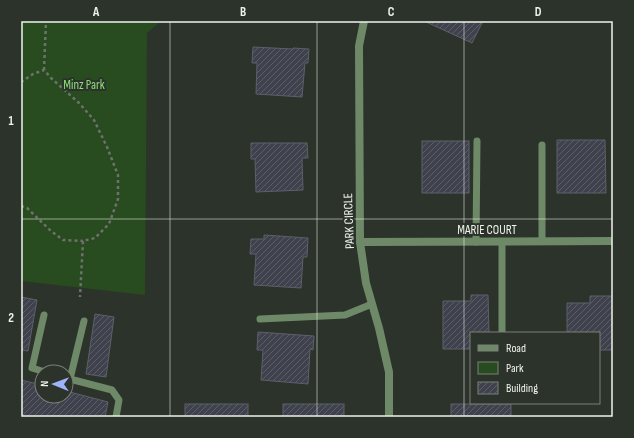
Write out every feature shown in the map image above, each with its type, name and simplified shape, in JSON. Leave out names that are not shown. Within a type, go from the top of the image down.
[{"type":"street","name":"PARK CIRCLE","points":[[364,21],[359,46],[360,242],[366,283],[379,328],[389,372],[389,417]]},
{"type":"street","name":"MARIE COURT","points":[[360,242],[613,241]]},
{"type":"lane","points":[[476,141],[476,242]]},
{"type":"lane","points":[[542,145],[542,241]]},
{"type":"lane","points":[[502,242],[502,332]]},
{"type":"lane","points":[[260,319],[345,315],[372,304]]},
{"type":"lane","points":[[34,369],[32,368],[44,315]]},
{"type":"lane","points":[[72,364],[84,321]]},
{"type":"lane","points":[[74,380],[112,390],[119,400],[116,417]]},
{"type":"path","points":[[21,206],[27,208],[51,231],[63,240],[83,241],[95,238],[109,224],[118,199],[118,175],[94,120],[80,103],[44,70],[46,21]]},
{"type":"path","points":[[21,82],[33,74],[44,70]]},
{"type":"path","points":[[80,297],[83,241]]},
{"type":"green space","name":"Minz Park","points":[[21,21],[161,21],[147,33],[145,295],[21,281]]},
{"type":"building","points":[[424,21],[483,21],[472,43]]},
{"type":"building","points":[[253,47],[309,49],[308,63],[305,63],[302,97],[256,94],[257,63],[252,63]]},
{"type":"building","points":[[557,140],[605,140],[606,193],[557,193]]},
{"type":"building","points":[[422,141],[469,141],[469,193],[422,193]]},
{"type":"building","points":[[251,143],[307,143],[308,158],[302,158],[303,190],[256,192],[255,159],[251,159]]},
{"type":"building","points":[[264,235],[308,238],[307,257],[303,257],[301,288],[254,285],[256,254],[250,254],[251,239],[264,239]]},
{"type":"building","points":[[471,295],[488,295],[489,332],[470,332],[470,349],[443,349],[443,301],[471,301]]},
{"type":"building","points":[[590,296],[613,296],[613,350],[600,350],[600,332],[567,332],[567,303],[590,303]]},
{"type":"building","points":[[21,297],[37,300],[28,351],[21,350]]},
{"type":"building","points":[[95,314],[114,317],[106,377],[86,374]]},
{"type":"building","points":[[258,332],[314,336],[313,350],[310,349],[308,384],[261,380],[263,350],[257,350]]},
{"type":"building","points":[[21,380],[34,383],[34,404],[74,404],[74,393],[108,402],[105,417],[21,417]]},
{"type":"building","points":[[185,404],[248,404],[248,417],[185,417]]},
{"type":"building","points":[[283,404],[344,404],[344,417],[283,417]]},
{"type":"building","points":[[451,404],[511,404],[511,417],[451,417]]}]
